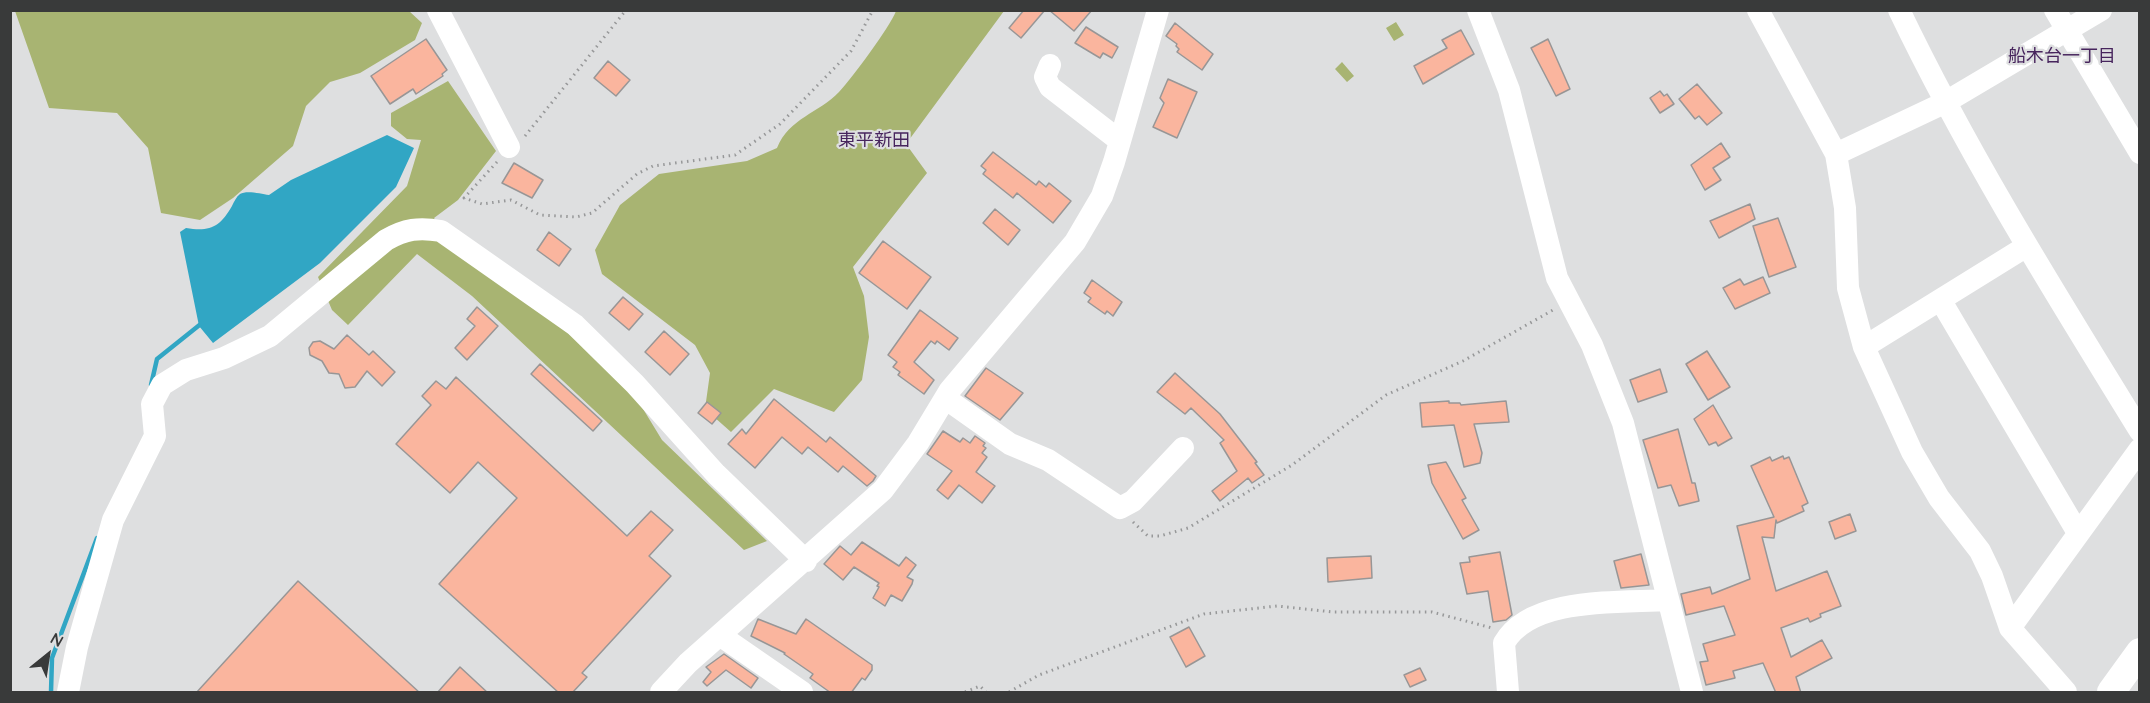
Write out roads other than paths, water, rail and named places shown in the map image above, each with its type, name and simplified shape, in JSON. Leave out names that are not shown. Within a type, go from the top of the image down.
[{"type":"main road","points":[[2111,693],[2139,652]]},
{"type":"street","points":[[438,10],[509,147]]},
{"type":"street","points":[[662,693],[688,663],[806,561],[883,490],[918,443],[945,398],[1075,242],[1102,196],[1158,10]]},
{"type":"street","points":[[1478,10],[1509,90],[1557,278],[1592,345],[1623,423],[1692,693]]},
{"type":"street","points":[[1758,10],[1836,154],[1845,208],[1848,288],[1864,347],[1912,452],[1939,498],[1980,551],[1992,576],[2010,628],[2066,693]]},
{"type":"street","points":[[1899,10],[1944,103],[2026,246],[2139,431]]},
{"type":"street","points":[[2055,10],[2139,153]]},
{"type":"street","points":[[1836,154],[1944,103],[2101,10]]},
{"type":"street","points":[[1050,65],[1045,77],[1050,87],[1120,141]]},
{"type":"street","points":[[68,693],[77,647],[113,520],[154,436],[152,404],[162,385],[186,370],[224,358],[270,336],[386,240],[403,230],[425,228],[441,231],[575,326],[635,384],[716,474],[806,561]]},
{"type":"street","points":[[1864,347],[2026,246]]},
{"type":"street","points":[[1941,301],[2078,533]]},
{"type":"street","points":[[945,398],[1010,444],[1048,460],[1120,508],[1133,501],[1183,448]]},
{"type":"street","points":[[2010,628],[2139,449]]},
{"type":"street","points":[[1508,693],[1504,643],[1510,632],[1518,625],[1550,610],[1668,600]]},
{"type":"street","points":[[721,636],[802,693]]},
{"type":"water","points":[[387,135],[414,148],[396,187],[320,263],[213,343],[199,326],[180,232],[186,228],[202,229],[214,226],[228,213],[240,194],[250,192],[269,195],[291,180]]},
{"type":"waterway","points":[[151,385],[157,359],[202,323]]},
{"type":"waterway","points":[[51,692],[52,658],[97,538]]},
{"type":"district","name":"船木台一丁目","points":[[2062,57]]},
{"type":"district","name":"東平新田","points":[[874,141]]}]
